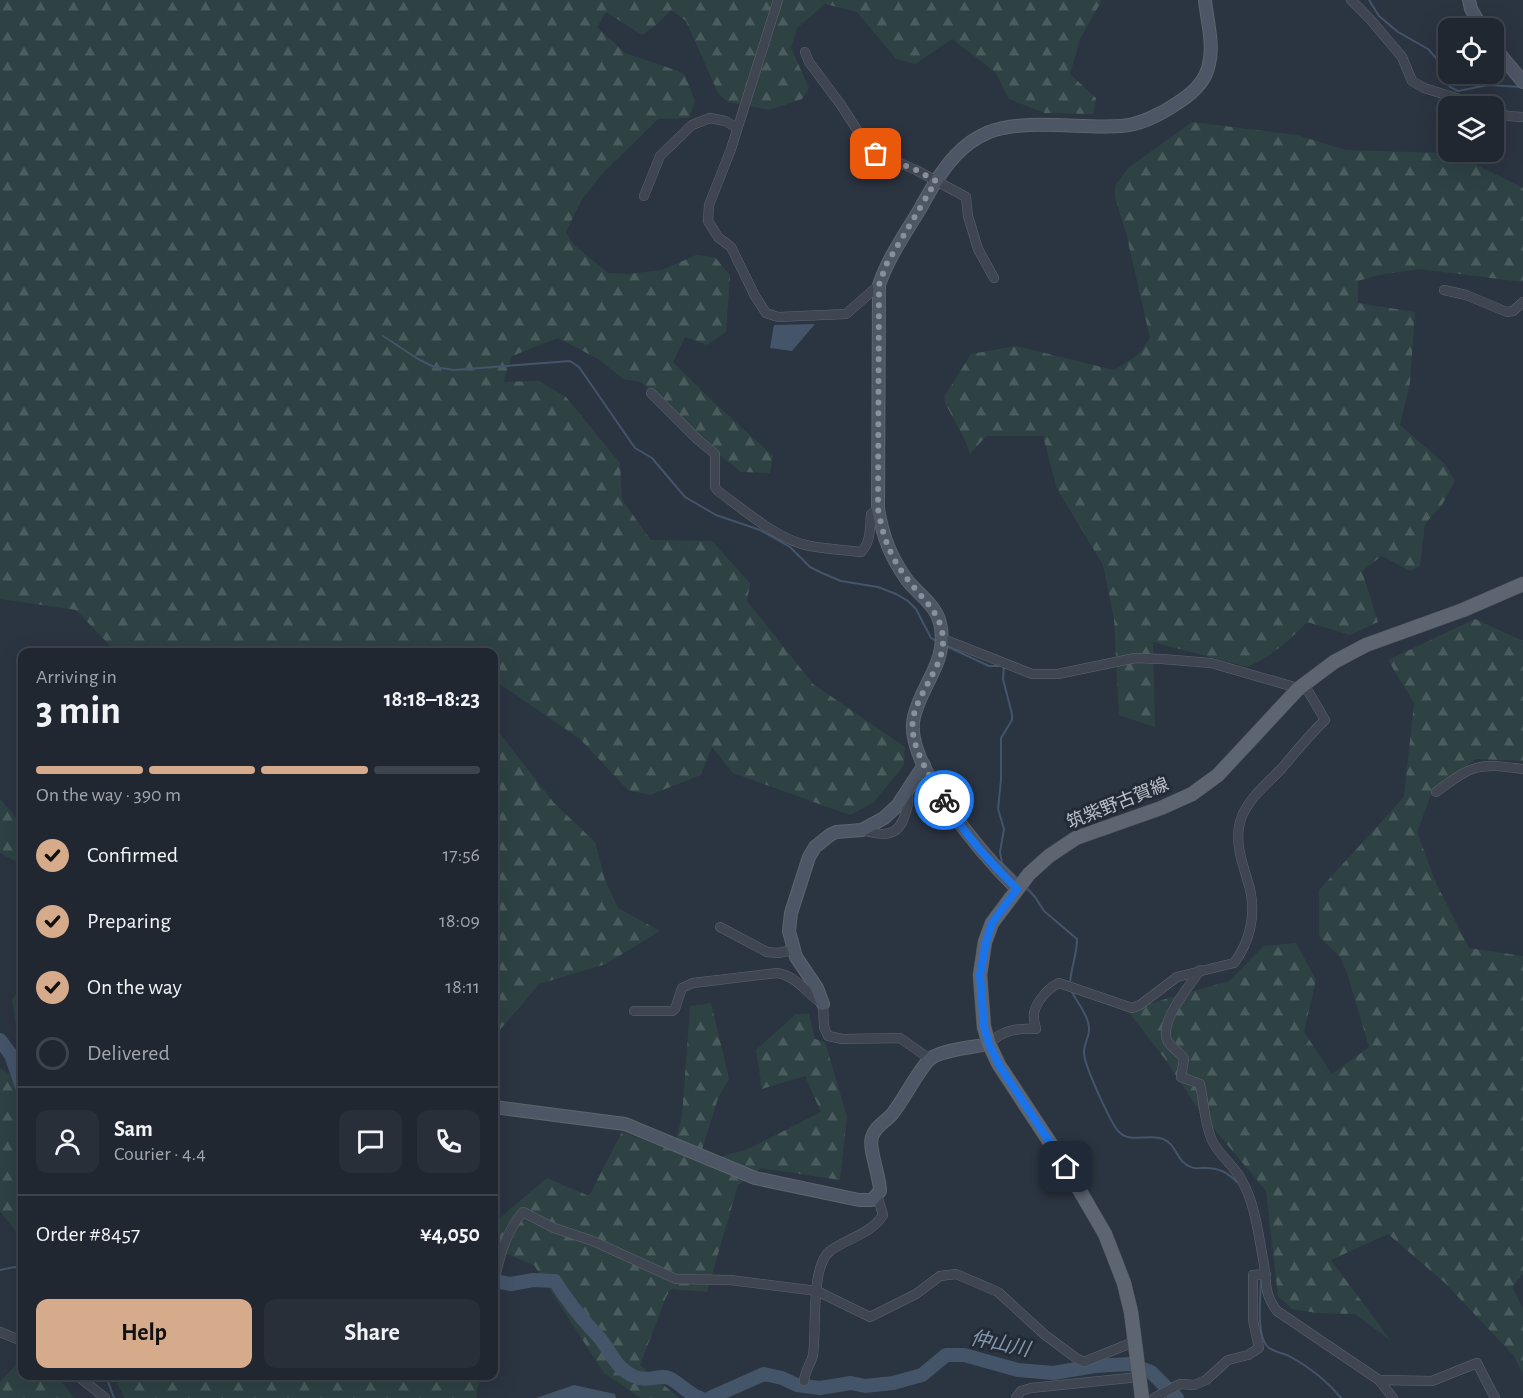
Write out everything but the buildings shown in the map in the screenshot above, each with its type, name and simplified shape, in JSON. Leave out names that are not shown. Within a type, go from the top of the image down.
[{"type":"main road","name":"筑紫野古賀線","points":[[1142,1398],[1136,1345],[1124,1283],[1105,1234],[1066,1167],[999,1065],[989,1044],[984,1027],[980,975],[992,923],[1017,889],[1048,856],[1076,838],[1161,808],[1191,794],[1218,775],[1298,690],[1334,662],[1366,645],[1463,610],[1523,584]]},
{"type":"street","points":[[778,0],[737,128],[709,205],[708,221],[718,237],[731,247],[760,307],[766,313],[778,317],[846,314],[879,285]]},
{"type":"street","points":[[1017,889],[993,866],[955,819],[924,765],[913,736],[913,719],[920,698],[939,661],[943,639],[939,619],[908,581],[890,554],[883,537],[878,509],[879,285],[886,265],[936,181],[954,156],[966,145],[989,132],[1041,125],[1123,126],[1144,120],[1172,107],[1192,94],[1203,80],[1209,63],[1210,48],[1205,0]]},
{"type":"street","points":[[1351,0],[1402,57],[1412,81],[1447,96]]},
{"type":"street","points":[[1361,0],[1370,19]]},
{"type":"street","points":[[1469,0],[1476,18]]},
{"type":"street","points":[[805,52],[809,62],[842,105],[870,150],[916,170],[966,197],[968,216],[978,249],[994,278]]},
{"type":"street","points":[[1504,57],[1521,75]]},
{"type":"street","points":[[1504,114],[1523,117]]},
{"type":"street","points":[[644,196],[660,156],[692,125],[710,118],[725,121],[737,128]]},
{"type":"street","points":[[1444,290],[1466,295],[1507,312],[1513,311],[1523,302]]},
{"type":"street","points":[[651,393],[696,439],[715,454],[715,486],[718,491],[762,524],[808,546],[861,552],[865,548],[869,535],[871,514],[878,509]]},
{"type":"street","points":[[498,1108],[625,1124],[755,1178],[859,1200],[872,1200],[877,1196],[880,1183],[871,1138],[875,1130],[892,1114],[930,1059],[941,1054],[989,1044],[999,1034],[1016,1028],[1035,1029],[1034,1014],[1041,999],[1051,986],[1059,983],[1132,1008],[1140,1005],[1177,977],[1234,963],[1245,947],[1252,913],[1250,889],[1239,855],[1239,825],[1254,797],[1325,720],[1308,691],[1298,690],[1211,663],[1162,659],[1135,658],[1059,674],[1032,674],[943,639]]},
{"type":"street","points":[[862,830],[884,818],[897,806],[924,765]]},
{"type":"street","points":[[1436,792],[1474,767],[1491,765],[1523,769]]},
{"type":"street","points":[[907,792],[909,802],[903,822],[895,832],[885,834],[862,830],[836,832],[815,847],[808,857],[789,923],[793,950],[817,988],[823,1004],[824,1027],[828,1036],[843,1039],[900,1038],[930,1059]]},
{"type":"street","points":[[720,927],[767,952],[778,953],[793,950]]},
{"type":"street","points":[[1200,970],[1178,1001],[1164,1032],[1168,1043],[1184,1059],[1181,1077],[1200,1084],[1205,1120],[1212,1140],[1218,1151],[1240,1176],[1247,1190],[1254,1212],[1266,1274],[1266,1294],[1277,1311],[1379,1380],[1393,1398]]},
{"type":"street","points":[[634,1011],[672,1011],[675,1009],[682,988],[693,983],[777,973],[787,975],[799,982],[823,1004]]},
{"type":"street","points":[[804,1381],[805,1372],[812,1360],[814,1346],[818,1273],[828,1252],[876,1225],[883,1215],[877,1196]]},
{"type":"street","points":[[498,1258],[517,1218],[523,1212],[554,1228],[593,1240],[676,1279],[730,1280],[817,1291],[870,1317],[916,1294],[940,1276],[956,1274],[998,1292],[1045,1335],[1084,1362],[1136,1345]]},
{"type":"street","points":[[1155,1397],[1180,1384],[1194,1385],[1206,1380],[1228,1360],[1248,1355],[1259,1348],[1253,1320],[1253,1275],[1266,1274]]},
{"type":"street","points":[[0,1332],[18,1339]]},
{"type":"street","points":[[1379,1380],[1432,1381],[1477,1363],[1495,1398]]},
{"type":"street","points":[[1016,1398],[1021,1391],[1139,1373]]},
{"type":"street","points":[[83,1380],[105,1398]]},
{"type":"green space","points":[[0,0],[1102,0],[1080,39],[1070,74],[1096,98],[1093,114],[1045,113],[1009,99],[995,72],[952,39],[915,64],[896,59],[857,12],[825,4],[797,28],[791,48],[809,88],[802,99],[769,110],[728,102],[718,93],[686,21],[671,10],[642,35],[606,12],[597,27],[625,53],[685,75],[695,101],[689,118],[658,119],[600,176],[581,201],[566,232],[573,244],[608,273],[628,274],[662,270],[696,255],[715,257],[730,276],[726,332],[707,345],[685,337],[673,362],[773,456],[770,473],[741,472],[710,447],[660,396],[640,382],[623,379],[600,360],[558,338],[512,356],[503,382],[539,381],[566,397],[620,463],[622,500],[651,540],[712,541],[750,583],[747,601],[813,684],[905,747],[904,765],[873,803],[850,815],[733,773],[712,747],[701,775],[650,795],[628,790],[580,739],[498,683],[498,648],[112,648],[76,610],[0,599]]},
{"type":"green space","points":[[1192,122],[1297,135],[1346,150],[1438,153],[1438,162],[1470,162],[1523,188],[1523,282],[1419,269],[1379,275],[1358,281],[1358,303],[1415,312],[1410,383],[1400,425],[1445,464],[1455,481],[1442,505],[1425,524],[1420,566],[1410,571],[1382,556],[1362,571],[1378,622],[1350,635],[1307,622],[1280,648],[1247,667],[1153,642],[1155,727],[1119,715],[1114,619],[1103,565],[1057,489],[1043,436],[986,436],[970,454],[944,397],[971,354],[1016,346],[1114,370],[1138,355],[1150,338],[1126,233],[1115,197],[1115,186],[1128,168]]},
{"type":"green space","points":[[1475,619],[1523,641],[1523,761],[1476,759],[1434,787],[1417,832],[1436,883],[1469,948],[1523,956],[1523,1274],[1512,1287],[1523,1309],[1523,1374],[1514,1356],[1445,1283],[1388,1234],[1331,1260],[1391,1341],[1355,1314],[1317,1313],[1292,1309],[1278,1296],[1266,1191],[1200,1112],[1165,1059],[1127,1010],[1229,981],[1264,946],[1296,943],[1316,980],[1304,1032],[1332,1074],[1369,1047],[1340,957],[1319,936],[1319,890],[1404,797],[1414,703],[1388,660]]},
{"type":"green space","points":[[498,731],[554,803],[595,842],[605,880],[618,908],[660,931],[606,964],[539,984],[498,1032]]},
{"type":"green space","points":[[0,799],[18,819],[18,863],[0,853]]},
{"type":"green space","points":[[18,991],[18,1037],[12,1000]]},
{"type":"green space","points":[[711,1003],[729,1079],[718,1098],[698,1163],[748,1149],[821,1112],[805,1076],[762,1089],[756,1050],[796,1014],[809,1014],[815,1039],[825,1042],[847,1117],[840,1180],[761,1168],[738,1185],[707,1292],[671,1289],[640,1365],[679,1398],[641,1398],[604,1373],[534,1265],[498,1251],[498,1220],[547,1178],[589,1196],[622,1132],[673,1151],[682,1117],[690,1006]]},
{"type":"green space","points":[[0,1068],[12,1076],[18,1068],[18,1234],[0,1211]]},
{"type":"green space","points":[[18,1362],[18,1380],[60,1380],[74,1398],[0,1398],[0,1382]]},
{"type":"green space","points":[[115,1380],[481,1380],[477,1398],[125,1398]]},
{"type":"water","points":[[815,324],[792,351],[770,348],[774,325]]},
{"type":"water","points":[[574,1385],[615,1394],[616,1398],[536,1398]]},
{"type":"waterway","points":[[1369,0],[1379,16],[1398,32],[1428,49],[1436,58],[1450,87],[1458,91],[1488,85],[1521,87]]},
{"type":"waterway","points":[[383,336],[434,367],[454,370],[570,361],[579,367],[635,448],[652,458],[685,497],[716,515],[760,530],[790,547],[810,567],[822,573],[841,581],[878,587],[896,594],[916,609],[931,638],[938,642]]},
{"type":"waterway","points":[[946,646],[989,666],[1004,666],[1003,679],[1012,720],[1001,738],[998,809],[1004,829],[1000,852],[1002,863],[1019,880]]},
{"type":"waterway","points":[[1025,886],[1044,911],[1077,939],[1070,983]]},
{"type":"waterway","points":[[1072,992],[1089,1025],[1084,1052],[1088,1068],[1104,1106],[1119,1132],[1129,1137],[1158,1137],[1168,1141],[1186,1165],[1219,1170],[1237,1182]]},
{"type":"waterway","name":"仲山川","points":[[0,1040],[11,1055],[18,1075]]},
{"type":"waterway","points":[[0,1270],[18,1268]]},
{"type":"waterway","points":[[1261,1276],[1260,1321],[1266,1345],[1271,1350],[1288,1355],[1305,1365],[1341,1398]]},
{"type":"waterway","name":"仲山川","points":[[498,1282],[511,1284],[533,1280],[555,1281],[621,1368],[638,1378],[669,1378],[700,1398]]},
{"type":"waterway","name":"仲山川","points":[[710,1398],[764,1374],[782,1378],[797,1385],[820,1388],[851,1383],[865,1386],[893,1383],[922,1375],[946,1355],[964,1355],[1018,1370],[1053,1373],[1095,1366],[1130,1364],[1151,1372],[1177,1398]]},
{"type":"waterway","points":[[107,1380],[114,1398]]},
{"type":"way so far","points":[[876,154],[916,170],[936,181],[886,265],[879,285],[878,509],[883,537],[890,554],[908,581],[939,619],[943,639],[939,661],[920,698],[913,719],[913,736],[924,765],[944,800]]},
{"type":"route","points":[[944,800],[955,819],[993,866],[1017,889],[992,923],[986,942],[980,975],[984,1027],[999,1065],[1066,1167]]}]
